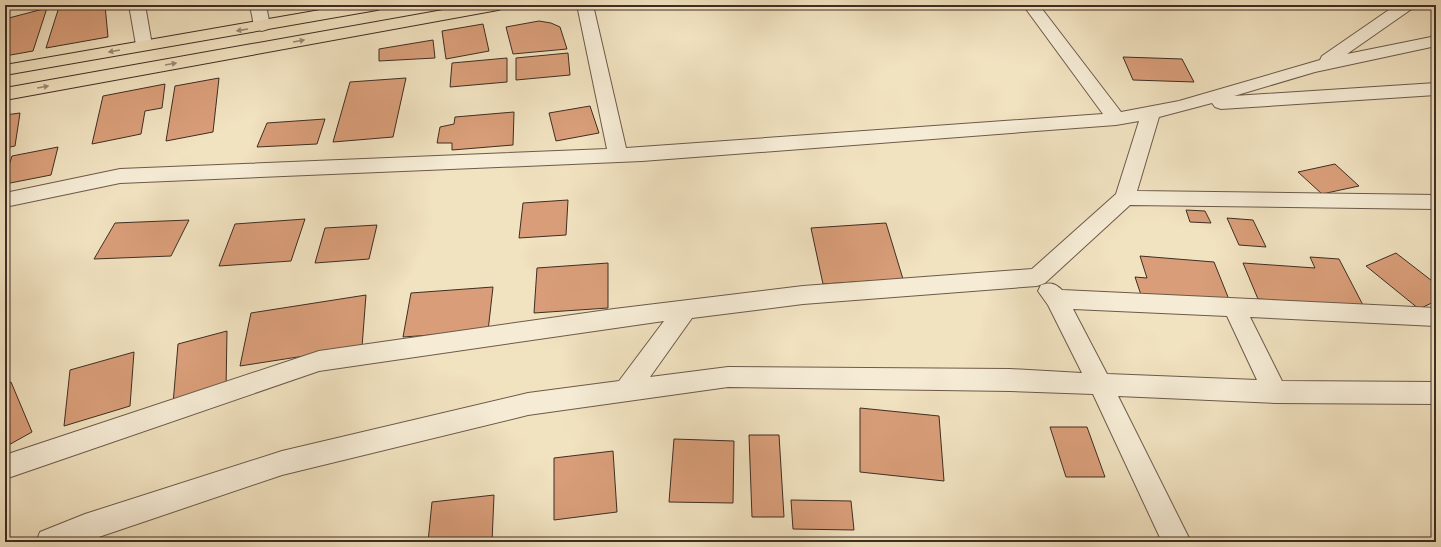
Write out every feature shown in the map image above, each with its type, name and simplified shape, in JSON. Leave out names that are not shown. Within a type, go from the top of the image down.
[{"type":"main road","points":[[5,70],[377,5]]},
{"type":"main road","points":[[5,94],[498,5]]},
{"type":"street","points":[[137,5],[144,45]]},
{"type":"street","points":[[258,5],[262,26]]},
{"type":"street","points":[[585,5],[618,154]]},
{"type":"street","points":[[1030,5],[1116,119]]},
{"type":"street","points":[[1321,65],[1407,5]]},
{"type":"street","points":[[5,200],[120,176],[618,154],[1116,119],[1182,106],[1321,65],[1436,40]]},
{"type":"street","points":[[1182,106],[1436,89]]},
{"type":"street","points":[[5,467],[319,361],[803,295],[1037,277],[1125,198],[1151,113]]},
{"type":"street","points":[[1125,198],[1436,202]]},
{"type":"street","points":[[1037,277],[1056,299],[1100,384],[1177,542]]},
{"type":"street","points":[[1056,299],[1436,317]]},
{"type":"street","points":[[1234,308],[1275,392]]},
{"type":"street","points":[[627,390],[685,310]]},
{"type":"street","points":[[50,542],[85,528],[282,462],[528,404],[728,378],[1010,380],[1275,392],[1436,393]]},
{"type":"building","points":[[68,5],[105,5],[108,37],[46,48],[59,7]]},
{"type":"building","points":[[47,8],[33,51],[5,56],[5,19]]},
{"type":"building","points":[[539,21],[551,23],[560,27],[567,49],[513,54],[506,27]]},
{"type":"building","points":[[483,24],[489,51],[446,59],[442,31]]},
{"type":"building","points":[[433,40],[435,58],[379,61],[379,49]]},
{"type":"building","points":[[568,53],[570,75],[516,80],[516,58]]},
{"type":"building","points":[[1123,57],[1182,59],[1194,82],[1133,80]]},
{"type":"building","points":[[507,58],[507,82],[450,87],[452,63]]},
{"type":"building","points":[[219,78],[213,132],[166,141],[175,86]]},
{"type":"building","points":[[406,78],[393,137],[333,142],[350,82]]},
{"type":"building","points":[[165,84],[162,108],[145,111],[141,134],[92,144],[103,96]]},
{"type":"building","points":[[590,106],[599,133],[556,141],[549,113]]},
{"type":"building","points":[[514,112],[513,145],[452,150],[452,143],[437,143],[440,127],[454,124],[455,117]]},
{"type":"building","points":[[20,113],[15,146],[5,148],[5,115]]},
{"type":"building","points":[[325,119],[317,144],[257,147],[267,123]]},
{"type":"building","points":[[58,147],[51,175],[5,184],[5,178],[12,156]]},
{"type":"building","points":[[1335,164],[1359,186],[1322,194],[1298,172]]},
{"type":"building","points":[[568,200],[566,235],[519,238],[523,203]]},
{"type":"building","points":[[1186,210],[1205,211],[1211,223],[1190,222]]},
{"type":"building","points":[[1227,218],[1253,220],[1266,247],[1239,245]]},
{"type":"building","points":[[305,219],[291,261],[219,266],[235,224]]},
{"type":"building","points":[[189,220],[171,256],[94,259],[115,223]]},
{"type":"building","points":[[886,223],[903,279],[823,284],[811,228]]},
{"type":"building","points":[[377,225],[369,259],[315,263],[325,228]]},
{"type":"building","points":[[1396,253],[1436,284],[1436,301],[1419,309],[1366,266]]},
{"type":"building","points":[[1140,256],[1214,262],[1230,302],[1141,295],[1135,277],[1147,278]]},
{"type":"building","points":[[1310,257],[1339,259],[1364,307],[1258,299],[1243,263],[1315,268]]},
{"type":"building","points":[[608,263],[608,308],[534,313],[537,268]]},
{"type":"building","points":[[493,287],[488,331],[403,337],[411,293]]},
{"type":"building","points":[[366,295],[362,347],[240,366],[251,313]]},
{"type":"building","points":[[227,331],[226,390],[173,404],[178,344]]},
{"type":"building","points":[[134,352],[130,406],[64,426],[70,370]]},
{"type":"building","points":[[11,382],[32,432],[5,447],[5,385]]},
{"type":"building","points":[[860,408],[939,416],[944,481],[860,472]]},
{"type":"building","points":[[1050,427],[1087,427],[1105,477],[1066,477]]},
{"type":"building","points":[[749,435],[779,435],[784,517],[752,517]]},
{"type":"building","points":[[674,439],[734,441],[733,503],[669,502]]},
{"type":"building","points":[[613,451],[617,512],[554,520],[554,458]]},
{"type":"building","points":[[494,495],[492,542],[428,542],[432,502]]},
{"type":"building","points":[[791,500],[851,501],[854,530],[793,529]]}]
